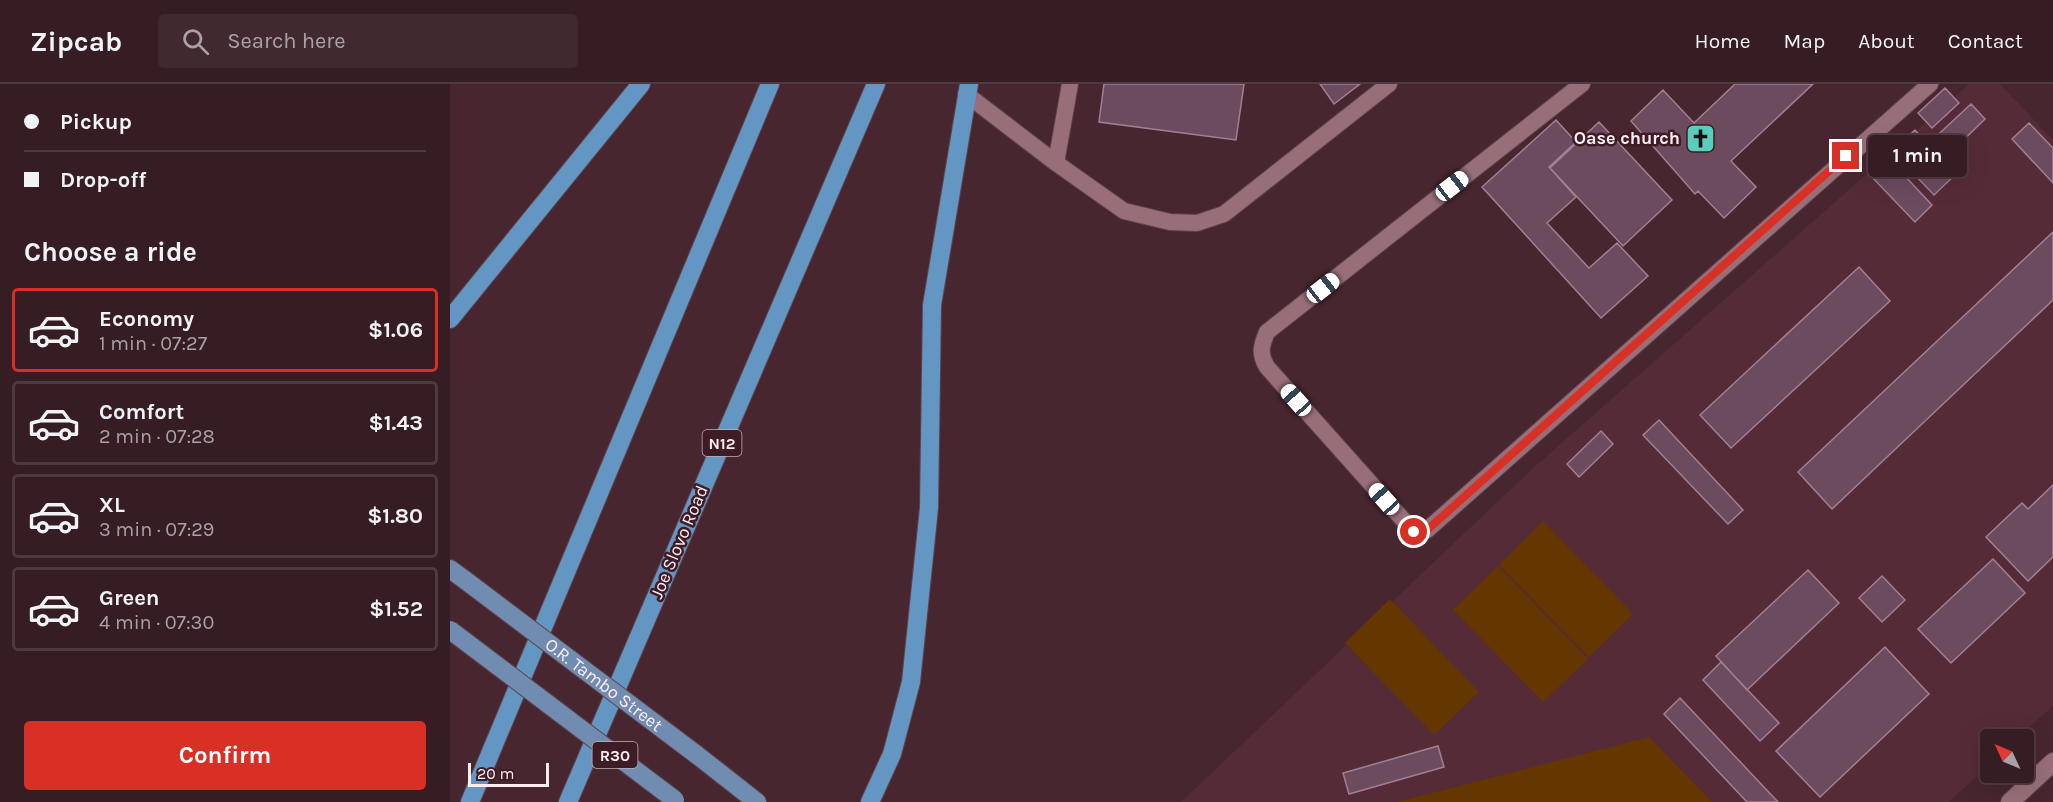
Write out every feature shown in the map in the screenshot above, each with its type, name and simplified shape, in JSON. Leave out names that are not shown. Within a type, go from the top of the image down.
[{"type":"highway","points":[[450,319],[641,84]]},
{"type":"highway","points":[[470,802],[770,84]]},
{"type":"highway","name":"Joe Slovo Road","points":[[567,802],[876,84]]},
{"type":"highway","points":[[870,802],[892,754],[911,682],[929,508],[932,304],[968,89]]},
{"type":"main road","name":"O.R. Tambo Street","points":[[450,569],[757,802]]},
{"type":"main road","name":"R30","points":[[450,630],[677,801]]},
{"type":"street","points":[[2010,802],[2053,762]]},
{"type":"lane","points":[[1056,163],[1070,84]]},
{"type":"lane","points":[[968,89],[1056,163],[1124,210],[1170,222],[1197,223],[1224,214],[1389,84]]},
{"type":"lane","points":[[1582,84],[1267,332],[1262,344],[1260,351],[1267,368],[1414,532],[1427,530],[1930,84]]},
{"type":"shaded area","points":[[1969,84],[2000,84],[2053,140],[2053,706],[2027,729],[1980,729],[1980,773],[1949,802],[1181,802],[1531,470]]},
{"type":"shaded area","points":[[1543,521],[1633,614],[1589,657],[1499,565]]},
{"type":"shaded area","points":[[1498,566],[1588,659],[1543,702],[1453,610]]},
{"type":"shaded area","points":[[1390,599],[1479,692],[1434,735],[1345,643]]},
{"type":"shaded area","points":[[1649,737],[1712,802],[1397,802]]},
{"type":"building","points":[[1104,84],[1244,84],[1236,140],[1099,122]]},
{"type":"building","points":[[1320,84],[1360,84],[1334,104]]},
{"type":"building","name":"Oase church","points":[[1735,84],[1813,84],[1731,161],[1756,187],[1724,218],[1698,191],[1695,194],[1631,121],[1663,90],[1694,123]]},
{"type":"building","points":[[1945,88],[1959,103],[1932,128],[1918,113]]},
{"type":"building","points":[[1971,104],[1985,119],[1943,160],[1956,174],[1934,195],[1892,151],[1915,130],[1928,144]]},
{"type":"building","points":[[1556,120],[1576,142],[1549,167],[1576,197],[1547,223],[1589,268],[1617,243],[1648,276],[1601,318],[1482,187]]},
{"type":"building","points":[[1599,122],[1672,200],[1623,246],[1550,168]]},
{"type":"building","points":[[2029,123],[2053,148],[2053,183],[2012,139]]},
{"type":"building","points":[[1887,157],[1932,205],[1915,222],[1869,174]]},
{"type":"building","points":[[2053,232],[2053,300],[1832,509],[1798,472]]},
{"type":"building","points":[[1859,267],[1890,301],[1731,448],[1700,415]]},
{"type":"building","points":[[1659,420],[1743,510],[1728,524],[1643,435]]},
{"type":"building","points":[[1601,431],[1613,444],[1579,477],[1567,464]]},
{"type":"building","points":[[2053,485],[2053,557],[2028,581],[1986,537],[2022,503],[2028,509]]},
{"type":"building","points":[[1993,559],[2025,593],[1951,663],[1918,629]]},
{"type":"building","points":[[1808,570],[1839,603],[1747,690],[1716,656]]},
{"type":"building","points":[[1882,576],[1905,600],[1882,622],[1859,598]]},
{"type":"building","points":[[1885,647],[1929,694],[1820,797],[1776,751]]},
{"type":"building","points":[[1721,662],[1779,723],[1760,741],[1703,680]]},
{"type":"building","points":[[1680,698],[1778,802],[1747,802],[1664,714]]},
{"type":"building","points":[[1438,746],[1444,767],[1349,794],[1343,773]]},
{"type":"place","name":"Oase church","points":[[1701,138]]},
{"type":"route","points":[[1414,532],[1418,534],[1427,530],[1846,156]]}]
